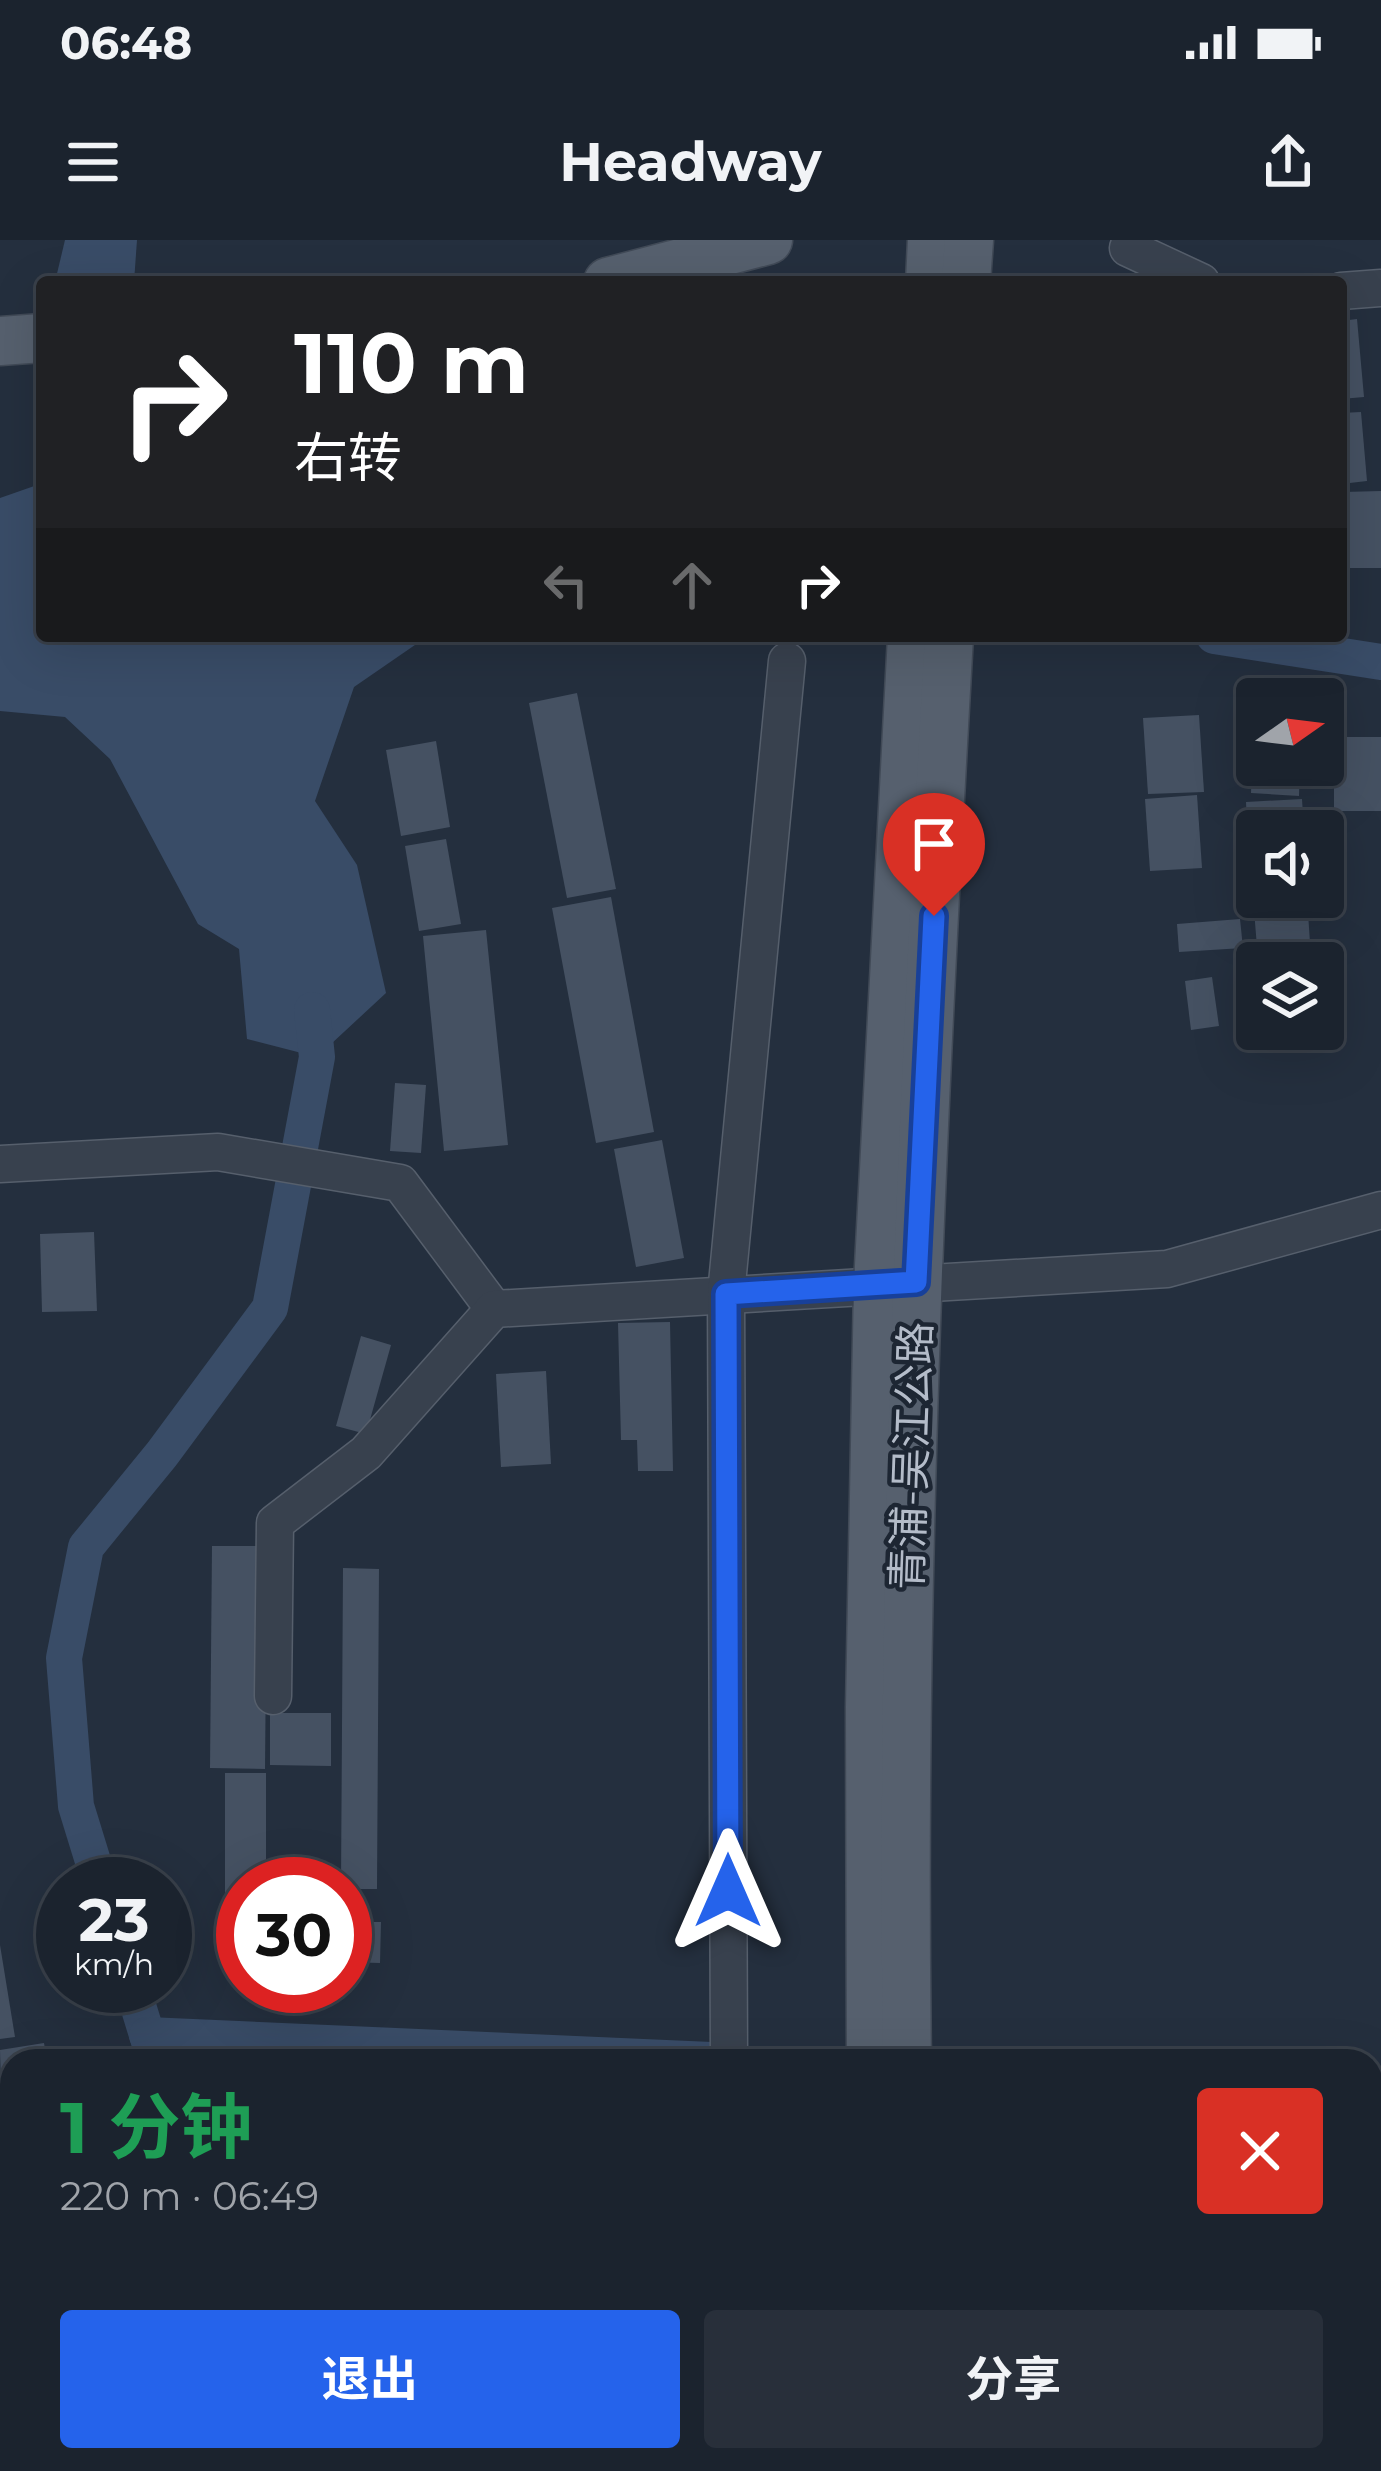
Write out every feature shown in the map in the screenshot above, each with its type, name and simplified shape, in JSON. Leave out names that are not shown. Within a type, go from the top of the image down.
[{"type":"main road","points":[[631,276],[768,240]]},
{"type":"main road","points":[[929,276],[932,240]]},
{"type":"main road","points":[[966,276],[969,240]]},
{"type":"main road","name":"青浦-吴江公路","points":[[914,642],[928,687]]},
{"type":"main road","name":"青浦-吴江公路","points":[[873,2049],[887,1976],[897,1284],[928,687],[947,642]]},
{"type":"main road","name":"青浦-吴江公路","points":[[887,1976],[904,2049]]},
{"type":"street","points":[[1128,248],[1188,276]]},
{"type":"street","points":[[1347,291],[1381,288]]},
{"type":"street","points":[[729,2049],[726,1294],[787,661]]},
{"type":"street","points":[[0,1164],[218,1151],[400,1183],[494,1309]]},
{"type":"street","points":[[274,1696],[275,1523],[366,1453],[494,1309],[1167,1269],[1381,1210]]},
{"type":"water","points":[[65,240],[137,240],[134,276],[56,276]]},
{"type":"water","points":[[36,485],[36,642],[419,642],[354,687],[315,801],[357,865],[386,993],[317,1057],[247,1039],[239,949],[198,924],[110,759],[65,717],[0,711],[0,498]]},
{"type":"building","points":[[1357,319],[1364,397],[1347,398],[1347,320]]},
{"type":"building","points":[[1361,412],[1367,481],[1347,483],[1347,413]]},
{"type":"building","points":[[1381,491],[1381,568],[1347,568],[1347,492]]},
{"type":"building","points":[[577,693],[616,889],[567,898],[529,703]]},
{"type":"building","points":[[1199,715],[1204,792],[1148,794],[1143,718]]},
{"type":"building","points":[[1344,737],[1381,737],[1381,811],[1334,810],[1334,786],[1344,786]]},
{"type":"building","points":[[436,741],[450,827],[401,836],[386,750]]},
{"type":"building","points":[[1251,786],[1299,786],[1299,796],[1251,793]]},
{"type":"building","points":[[1197,795],[1202,868],[1150,871],[1145,799]]},
{"type":"building","points":[[1302,799],[1303,810],[1246,810],[1246,802]]},
{"type":"building","points":[[446,839],[461,924],[419,931],[405,846]]},
{"type":"building","points":[[611,897],[654,1132],[596,1143],[552,908]]},
{"type":"building","points":[[1255,918],[1308,918],[1310,942],[1257,942]]},
{"type":"building","points":[[1240,919],[1242,942],[1236,942],[1236,948],[1179,952],[1177,924]]},
{"type":"building","points":[[486,930],[508,1145],[444,1151],[423,936]]},
{"type":"building","points":[[1212,977],[1219,1026],[1191,1030],[1185,981]]},
{"type":"building","points":[[395,1083],[426,1085],[421,1153],[390,1151]]},
{"type":"building","points":[[662,1140],[684,1258],[636,1267],[614,1149]]},
{"type":"building","points":[[94,1232],[97,1311],[42,1312],[40,1234]]},
{"type":"building","points":[[670,1322],[673,1471],[638,1471],[637,1440],[621,1440],[618,1323]]},
{"type":"building","points":[[361,1336],[391,1345],[366,1434],[336,1426]]},
{"type":"building","points":[[546,1371],[551,1464],[501,1467],[496,1374]]},
{"type":"building","points":[[212,1546],[267,1546],[265,1769],[210,1768]]},
{"type":"building","points":[[343,1568],[379,1569],[377,1889],[372,1889],[372,1857],[341,1857]]},
{"type":"building","points":[[270,1713],[331,1713],[331,1766],[270,1765]]},
{"type":"building","points":[[225,1773],[266,1773],[266,1857],[225,1857]]},
{"type":"building","points":[[372,1922],[381,1922],[380,1963],[372,1963]]},
{"type":"building","points":[[0,1945],[15,2037],[0,2039]]},
{"type":"building","points":[[44,2043],[45,2049],[6,2049]]},
{"type":"waterway","points":[[1253,642],[1381,662]]},
{"type":"waterway","points":[[92,1857],[76,1806],[64,1658],[86,1547],[270,1308],[317,1057],[312,1010]]},
{"type":"waterway","points":[[140,2013],[151,2049]]},
{"type":"waterway","points":[[147,2035],[463,2049]]},
{"type":"route","points":[[728,1891],[726,1294],[916,1282],[934,916]]}]
